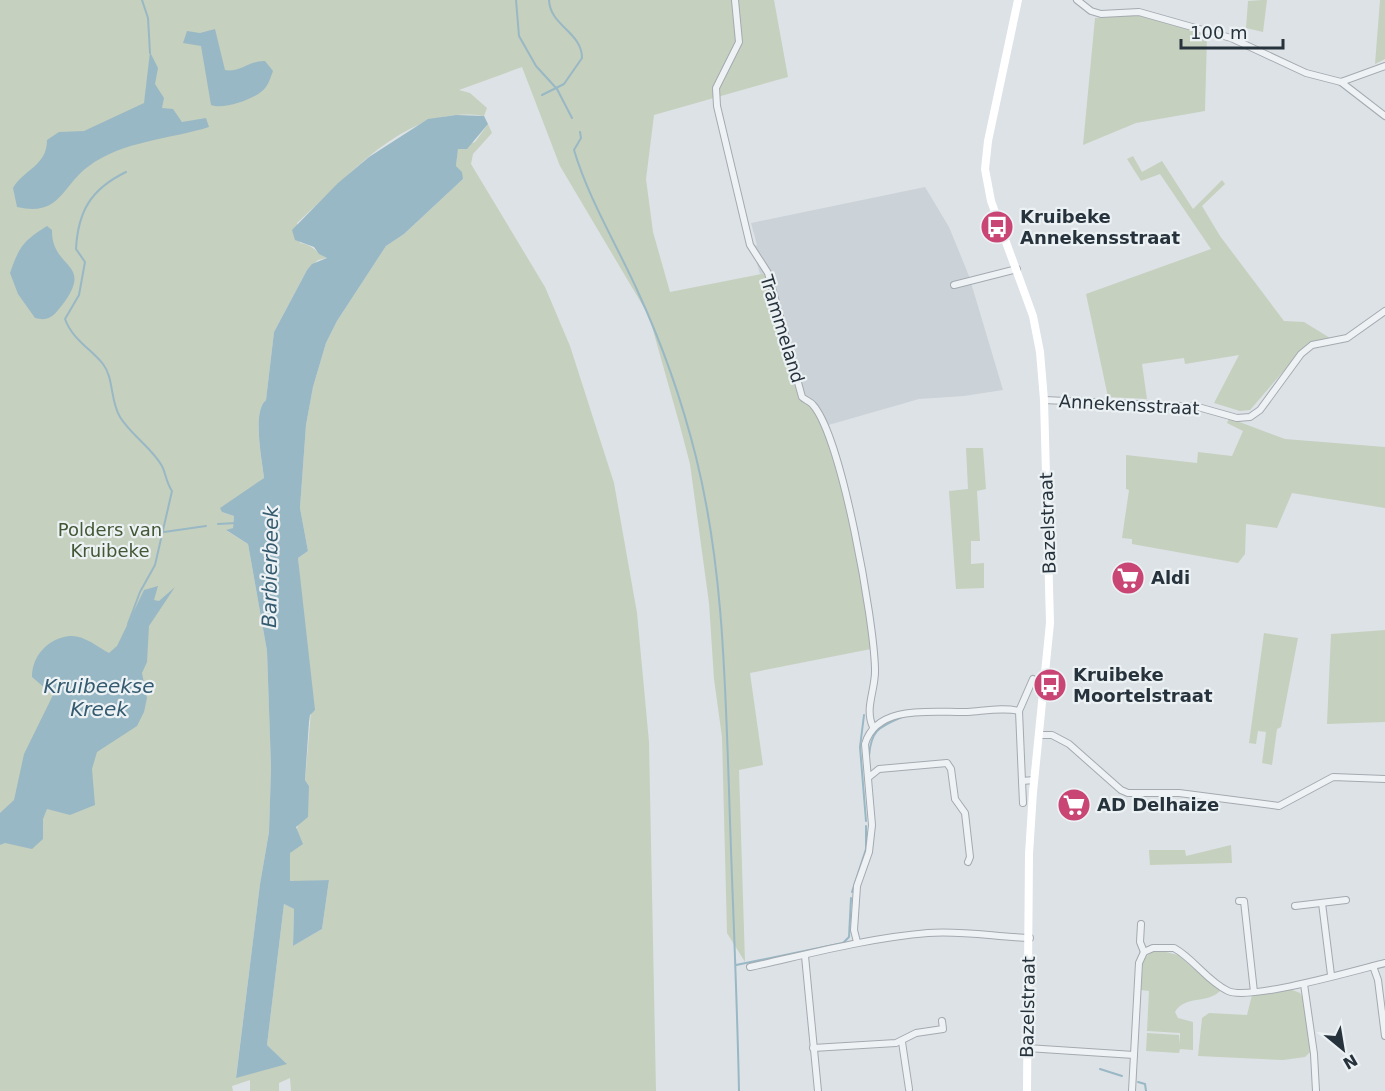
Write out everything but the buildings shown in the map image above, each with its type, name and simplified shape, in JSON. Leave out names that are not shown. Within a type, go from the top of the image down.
[{"type":"main road","name":"Bazelstraat","points":[[1018,0],[988,141],[985,169],[991,201],[1018,268],[1034,316],[1044,400],[1050,623],[1029,855],[1027,1091]]},
{"type":"street","name":"Trammeland","points":[[735,0],[739,42],[716,88],[717,106],[750,245],[768,273],[802,397],[813,405],[824,426],[841,477],[861,561],[874,657],[875,681],[869,715],[873,727],[865,744],[869,777],[871,842],[857,886],[854,930],[858,942]]},
{"type":"street","points":[[1077,0],[1091,11],[1101,14],[1139,12],[1231,38],[1296,69],[1341,82],[1385,116]]},
{"type":"street","points":[[1341,82],[1385,66]]},
{"type":"street","points":[[954,285],[1018,268]]},
{"type":"street","name":"Annekensstraat","points":[[1044,400],[1198,407],[1237,418],[1250,417],[1260,410],[1301,354],[1312,345],[1347,338],[1385,311]]},
{"type":"street","points":[[1023,803],[1019,711],[1033,679]]},
{"type":"street","points":[[873,727],[915,711],[1019,711]]},
{"type":"street","points":[[1039,735],[1060,739],[1128,793],[1179,793],[1279,806],[1333,777],[1385,779]]},
{"type":"street","points":[[869,777],[879,769],[947,763],[951,769],[956,799],[965,813],[970,857],[968,862]]},
{"type":"street","points":[[1022,781],[1034,780]]},
{"type":"street","points":[[1242,899],[1254,992]]},
{"type":"street","points":[[1295,906],[1346,900]]},
{"type":"street","points":[[1322,903],[1331,975]]},
{"type":"street","points":[[1141,924],[1140,942],[1144,952]]},
{"type":"street","points":[[750,966],[805,956],[858,942],[926,933],[1030,938]]},
{"type":"street","points":[[1132,1091],[1139,963],[1144,952],[1153,948],[1174,948],[1229,992],[1254,992],[1304,984],[1331,975],[1385,963]]},
{"type":"street","points":[[805,956],[818,1091]]},
{"type":"street","points":[[1373,966],[1378,980],[1385,1036]]},
{"type":"street","points":[[1304,984],[1314,1054],[1316,1091]]},
{"type":"street","points":[[813,1048],[902,1042],[916,1033],[943,1029],[942,1021]]},
{"type":"street","points":[[902,1042],[909,1089]]},
{"type":"street","points":[[1027,1048],[1134,1055]]},
{"type":"shaded area","points":[[925,187],[949,227],[969,276],[1003,390],[964,396],[919,399],[825,426],[803,396],[770,272],[760,274],[752,247],[757,245],[751,223]]},
{"type":"green space","name":"Polders van Kruibeke","points":[[0,0],[774,0],[788,77],[654,115],[646,179],[653,232],[670,292],[771,272],[803,395],[815,403],[839,470],[861,546],[871,649],[750,673],[763,765],[739,770],[745,962],[727,933],[722,737],[714,679],[709,603],[690,464],[649,316],[560,166],[522,67],[459,90],[470,93],[487,108],[484,116],[456,115],[429,121],[404,132],[358,166],[297,223],[300,243],[312,247],[327,258],[318,260],[307,270],[274,332],[266,400],[262,406],[259,425],[264,478],[222,512],[234,516],[233,528],[227,531],[248,544],[267,651],[271,768],[269,832],[260,884],[236,1077],[286,1063],[267,1045],[284,904],[294,909],[293,946],[322,929],[329,880],[290,882],[290,853],[309,786],[305,780],[311,712],[298,558],[308,551],[300,508],[306,425],[313,387],[326,343],[337,321],[386,246],[404,234],[463,179],[456,166],[458,148],[475,142],[488,124],[492,133],[473,154],[471,164],[545,287],[570,346],[614,483],[637,613],[649,742],[656,1091],[291,1091],[290,1078],[279,1083],[279,1091],[250,1091],[250,1080],[232,1086],[233,1091],[0,1091]]},
{"type":"green space","points":[[1267,0],[1263,32],[1246,28],[1248,1]]},
{"type":"green space","points":[[1380,0],[1385,0],[1385,59],[1375,64]]},
{"type":"green space","points":[[1137,15],[1207,35],[1205,111],[1136,123],[1083,145],[1095,18]]},
{"type":"green space","points":[[1133,156],[1142,172],[1162,161],[1193,209],[1222,180],[1225,184],[1202,206],[1220,236],[1284,321],[1304,322],[1330,338],[1307,344],[1250,410],[1240,411],[1214,403],[1239,355],[1185,364],[1184,358],[1142,364],[1147,399],[1108,397],[1086,294],[1211,249],[1160,174],[1141,181],[1127,159]]},
{"type":"green space","points":[[1229,418],[1285,439],[1385,447],[1385,508],[1292,493],[1277,528],[1246,524],[1245,554],[1238,563],[1132,544],[1132,539],[1122,538],[1129,490],[1126,489],[1126,455],[1197,463],[1198,452],[1232,456],[1243,431],[1227,423]]},
{"type":"green space","points":[[966,448],[983,448],[986,489],[977,491],[980,541],[971,541],[971,564],[984,563],[984,588],[956,589],[949,491],[968,489]]},
{"type":"green space","points":[[1385,630],[1385,722],[1327,724],[1331,634]]},
{"type":"green space","points":[[1264,633],[1298,638],[1281,727],[1277,729],[1272,765],[1262,763],[1266,732],[1258,731],[1256,744],[1249,743]]},
{"type":"green space","points":[[1231,845],[1232,863],[1150,865],[1149,850],[1185,850],[1186,856]]},
{"type":"green space","points":[[1162,951],[1178,955],[1220,991],[1209,997],[1184,1003],[1175,1012],[1178,1018],[1193,1022],[1193,1050],[1180,1049],[1179,1053],[1146,1051],[1147,1033],[1179,1035],[1180,1045],[1180,1033],[1147,1031],[1149,991],[1141,990],[1143,959],[1152,952]]},
{"type":"green space","points":[[1290,989],[1300,993],[1303,998],[1310,1052],[1305,1057],[1283,1060],[1198,1056],[1202,1018],[1209,1013],[1247,1015],[1252,995]]},
{"type":"water","points":[[215,29],[225,70],[235,70],[255,62],[265,61],[273,71],[261,92],[237,103],[222,106],[211,105],[201,46],[183,43],[187,31],[200,33]]},
{"type":"water","points":[[150,52],[158,68],[155,84],[164,98],[162,108],[173,109],[182,122],[206,118],[209,127],[116,151],[89,166],[52,204],[32,209],[17,207],[13,188],[39,162],[46,149],[47,140],[59,132],[84,131],[144,103]]},
{"type":"water","points":[[456,115],[484,116],[488,124],[467,149],[458,149],[456,166],[462,172],[463,179],[404,234],[386,246],[337,321],[326,343],[313,387],[306,425],[300,508],[308,551],[298,558],[315,710],[310,715],[309,722],[305,780],[309,786],[308,817],[296,827],[303,844],[290,853],[290,881],[329,880],[322,929],[293,946],[294,909],[284,904],[267,1045],[287,1064],[236,1078],[260,884],[269,832],[271,768],[267,651],[248,544],[226,530],[233,528],[234,516],[222,512],[220,508],[264,478],[259,425],[262,406],[266,400],[274,332],[307,270],[312,264],[327,258],[319,254],[314,247],[295,240],[292,230],[338,183],[369,157],[428,119]]},
{"type":"water","points":[[47,226],[52,230],[58,253],[74,274],[74,282],[70,294],[56,312],[51,317],[42,319],[35,318],[18,294],[10,273],[23,245]]},
{"type":"water","name":"Kruibeekse Kreek","points":[[158,586],[154,600],[159,601],[175,587],[149,626],[147,662],[142,673],[147,698],[144,712],[137,726],[97,752],[92,769],[95,805],[70,815],[47,809],[43,819],[43,839],[32,849],[5,843],[0,845],[0,813],[14,800],[24,754],[53,695],[32,677],[38,655],[48,644],[70,636],[86,639],[109,653],[117,646],[144,590]]},
{"type":"waterway","points":[[142,0],[148,18],[150,53]]},
{"type":"waterway","points":[[516,0],[519,36],[536,66],[557,89],[572,118]]},
{"type":"waterway","name":"Barbierbeek","points":[[542,95],[564,84],[582,58],[581,49],[555,16],[549,0]]},
{"type":"waterway","points":[[580,132],[581,138],[574,150],[580,169],[647,312],[678,394],[696,457],[712,539],[724,664],[739,1091]]},
{"type":"waterway","name":"Barbierbeek","points":[[126,172],[95,194],[83,212],[76,249],[85,262],[79,295],[65,319],[77,338],[103,364],[109,376],[120,417],[158,459],[172,491],[155,565],[140,592],[128,624]]},
{"type":"waterway","points":[[218,524],[236,523]]},
{"type":"waterway","points":[[164,532],[206,526]]},
{"type":"waterway","points":[[864,715],[860,747],[866,821]]},
{"type":"waterway","points":[[869,756],[877,731],[902,717]]},
{"type":"waterway","points":[[852,892],[866,849],[866,826]]},
{"type":"waterway","points":[[736,965],[843,943],[849,937],[851,898]]},
{"type":"waterway","points":[[1100,1069],[1122,1076]]},
{"type":"waterway","points":[[1138,1082],[1145,1084],[1146,1091]]},
{"type":"place","name":"Kruibeke Annekensstraat","points":[[997,227]]},
{"type":"place","name":"Aldi","points":[[1128,578]]},
{"type":"place","name":"Kruibeke Moortelstraat","points":[[1050,685]]},
{"type":"place","name":"AD Delhaize","points":[[1074,805]]}]
